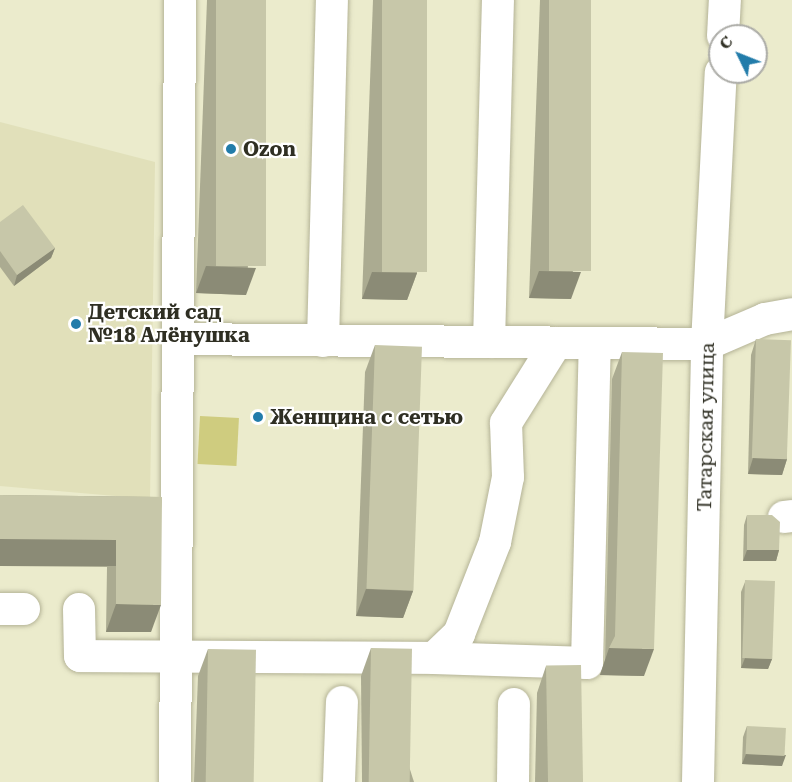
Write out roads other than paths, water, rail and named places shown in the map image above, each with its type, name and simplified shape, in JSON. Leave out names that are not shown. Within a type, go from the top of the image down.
[{"type":"street","points":[[175,782],[180,0]]},
{"type":"street","points":[[322,340],[332,0]]},
{"type":"street","points":[[489,342],[498,0]]},
{"type":"street","points":[[724,24],[725,0]]},
{"type":"street","name":"Татарская улица","points":[[698,782],[707,344],[720,84]]},
{"type":"street","points":[[178,339],[707,344],[765,319],[792,314]]},
{"type":"street","points":[[434,658],[459,634],[495,542],[508,477],[506,423],[556,343]]},
{"type":"street","points":[[79,609],[80,656],[176,654],[588,663],[595,343]]},
{"type":"street","points":[[339,782],[342,702]]},
{"type":"street","points":[[513,782],[514,704]]},
{"type":"place","name":"Ozon","points":[[231,149]]},
{"type":"place","name":"Детский сад №18 Алёнушка","points":[[76,324]]},
{"type":"place","name":"Женщина с сетью","points":[[258,417]]}]
